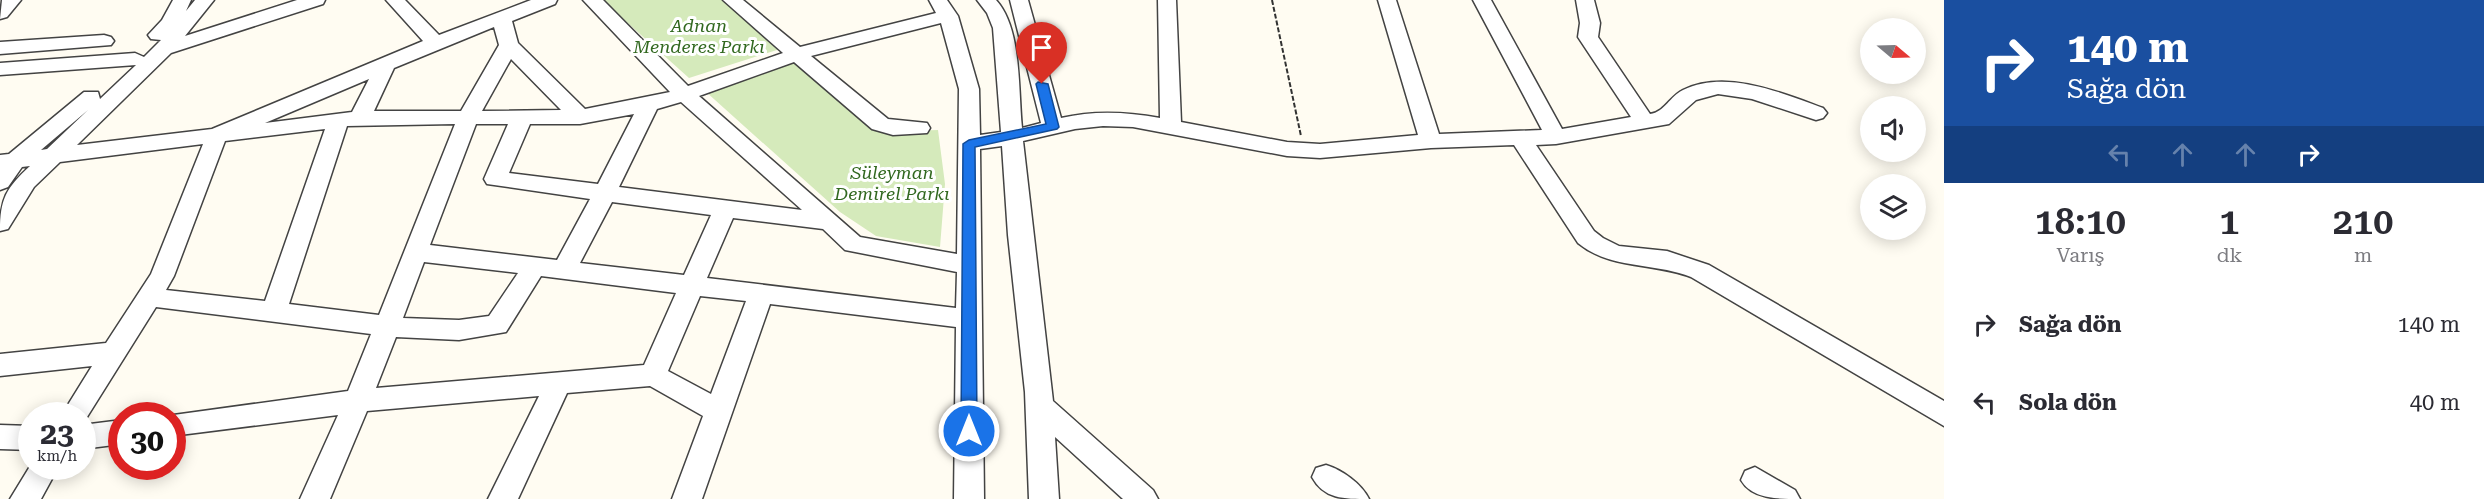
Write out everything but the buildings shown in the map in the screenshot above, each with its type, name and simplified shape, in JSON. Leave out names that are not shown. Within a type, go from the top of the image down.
[{"type":"street","points":[[0,13],[12,0]]},
{"type":"street","points":[[0,182],[8,161],[135,59],[170,23],[182,0]]},
{"type":"street","points":[[0,223],[26,182],[50,156],[163,50],[205,0]]},
{"type":"street","points":[[163,50],[316,0]]},
{"type":"street","points":[[395,0],[436,43]]},
{"type":"street","points":[[83,402],[162,276],[217,135],[436,43],[548,0]]},
{"type":"street","points":[[592,0],[684,94],[853,244],[969,265]]},
{"type":"street","points":[[732,0],[880,123],[893,128],[919,128]]},
{"type":"street","points":[[986,0],[996,11],[1003,28],[1020,235],[1040,406],[1044,499]]},
{"type":"street","points":[[1019,0],[1053,127]]},
{"type":"street","points":[[1167,0],[1171,128]]},
{"type":"street","points":[[1387,0],[1431,141]]},
{"type":"street","points":[[1482,0],[1556,137]]},
{"type":"street","points":[[1585,0],[1590,23],[1588,37],[1645,123]]},
{"type":"street","points":[[8,161],[349,120],[580,117],[649,104],[684,94],[943,8],[969,89],[969,499]]},
{"type":"street","points":[[501,17],[509,45],[580,117]]},
{"type":"street","points":[[0,48],[104,41]]},
{"type":"street","points":[[315,499],[358,401],[468,117],[509,45]]},
{"type":"street","points":[[0,69],[135,59]]},
{"type":"street","points":[[274,311],[349,120],[386,64]]},
{"type":"street","points":[[969,144],[1013,137],[1088,120],[1119,119],[1304,151],[1431,141],[1556,137],[1645,123],[1670,115],[1691,94],[1708,89],[1774,97],[1816,113]]},
{"type":"street","points":[[564,270],[605,194],[649,104]]},
{"type":"street","points":[[522,117],[495,179],[830,222]]},
{"type":"street","points":[[1520,138],[1593,244],[1619,256],[1658,258],[1700,271],[1944,415]]},
{"type":"street","points":[[653,375],[725,209]]},
{"type":"street","points":[[416,252],[969,319]]},
{"type":"street","points":[[149,297],[421,330],[459,330],[497,325],[535,266]]},
{"type":"street","points":[[687,499],[760,294]]},
{"type":"street","points":[[0,365],[113,353]]},
{"type":"street","points":[[186,423],[358,401],[653,375],[719,412]]},
{"type":"street","points":[[503,499],[558,384]]},
{"type":"street","points":[[1040,406],[1143,499]]},
{"type":"street","points":[[0,437],[18,438]]},
{"type":"street","points":[[1326,477],[1354,499]]},
{"type":"street","points":[[26,499],[37,480]]},
{"type":"street","points":[[1755,480],[1785,499]]},
{"type":"path","points":[[1272,0],[1304,151]]},
{"type":"green space","name":"Adnan Menderes Parkı","points":[[602,0],[724,0],[780,49],[689,78]]},
{"type":"green space","name":"Süleyman Demirel Parkı","points":[[797,61],[880,132],[938,130],[945,184],[940,247],[876,236],[840,212],[705,91]]},
{"type":"route","points":[[969,431],[969,144],[1013,137],[1053,127],[1042,84]]}]
